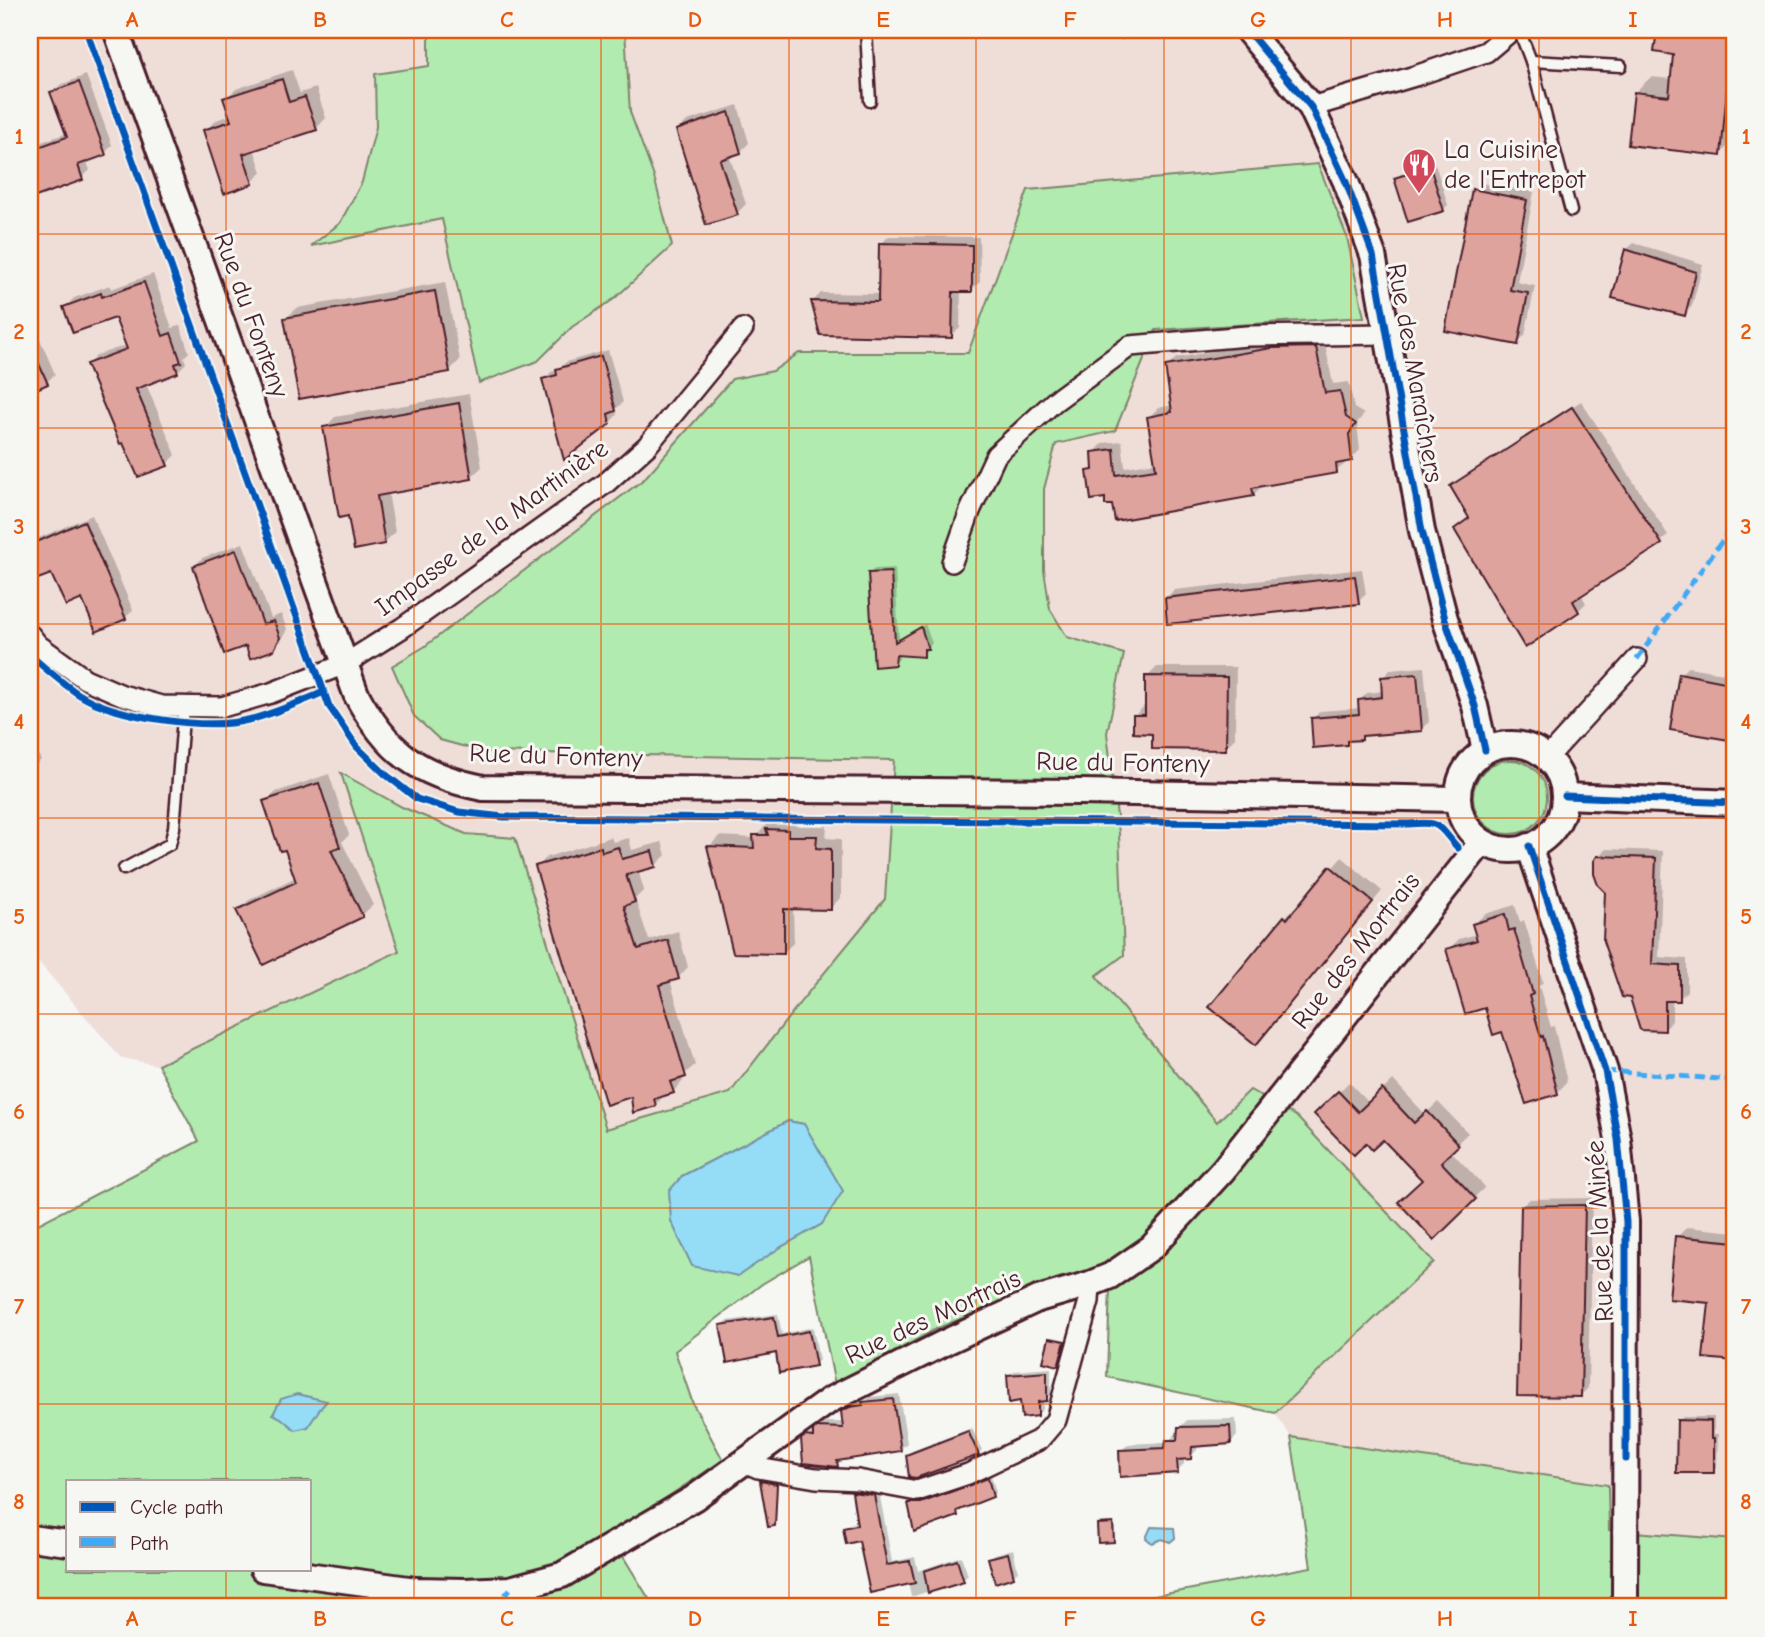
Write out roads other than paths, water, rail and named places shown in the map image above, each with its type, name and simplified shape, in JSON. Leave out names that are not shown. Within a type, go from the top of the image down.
[{"type":"street","name":"Rue du Fonteny","points":[[116,30],[317,580],[345,664],[368,716],[386,741],[417,766],[453,782],[483,788],[1067,792],[1457,799]]},
{"type":"street","name":"Rue des Maraîchers","points":[[1247,30],[1311,107],[1346,182],[1373,255],[1422,531],[1445,619],[1475,706],[1485,750]]},
{"type":"street","points":[[1311,107],[1486,52],[1512,30]]},
{"type":"street","name":"Impasse de la Martinière","points":[[30,635],[38,645],[85,679],[122,695],[161,706],[222,707],[271,693],[345,664],[402,628],[606,483],[647,446],[743,329]]},
{"type":"street","points":[[952,562],[970,511],[996,455],[1055,401],[1130,346],[1247,335],[1387,334]]},
{"type":"street","points":[[1547,758],[1637,659]]},
{"type":"street","points":[[1511,743],[1536,750],[1547,758],[1557,770],[1565,796],[1561,815],[1554,828],[1543,839],[1530,846],[1513,850],[1482,842],[1464,823],[1457,799],[1465,770],[1485,750],[1511,743]]},
{"type":"street","points":[[1565,796],[1735,803]]},
{"type":"street","name":"Rue des Mortrais","points":[[270,1570],[416,1590],[465,1591],[522,1586],[562,1575],[694,1497],[830,1400],[1038,1299],[1090,1284],[1130,1264],[1152,1247],[1223,1170],[1482,842]]},
{"type":"street","name":"Rue de la Minée","points":[[1530,846],[1605,1071],[1618,1139],[1626,1222],[1625,1607]]},
{"type":"street","points":[[744,1462],[758,1468],[816,1478],[858,1480],[917,1491],[968,1474],[1039,1440],[1056,1420],[1089,1301],[1090,1284]]},
{"type":"street","points":[[30,1538],[66,1543]]},
{"type":"lane","points":[[866,30],[870,101]]},
{"type":"lane","points":[[1520,30],[1531,61],[1571,211]]},
{"type":"lane","points":[[1531,61],[1621,66]]},
{"type":"lane","points":[[124,869],[170,844],[174,828],[184,706]]},
{"type":"water","points":[[788,1121],[804,1124],[843,1191],[822,1224],[738,1276],[692,1266],[671,1221],[669,1191],[682,1176]]},
{"type":"water","points":[[297,1394],[327,1401],[308,1427],[295,1430],[273,1414],[281,1399]]},
{"type":"water","points":[[1151,1527],[1174,1528],[1175,1538],[1170,1542],[1162,1539],[1152,1543],[1146,1538]]},
{"type":"place","name":"La Cuisine de l'Entrepot","points":[[1419,195]]}]
